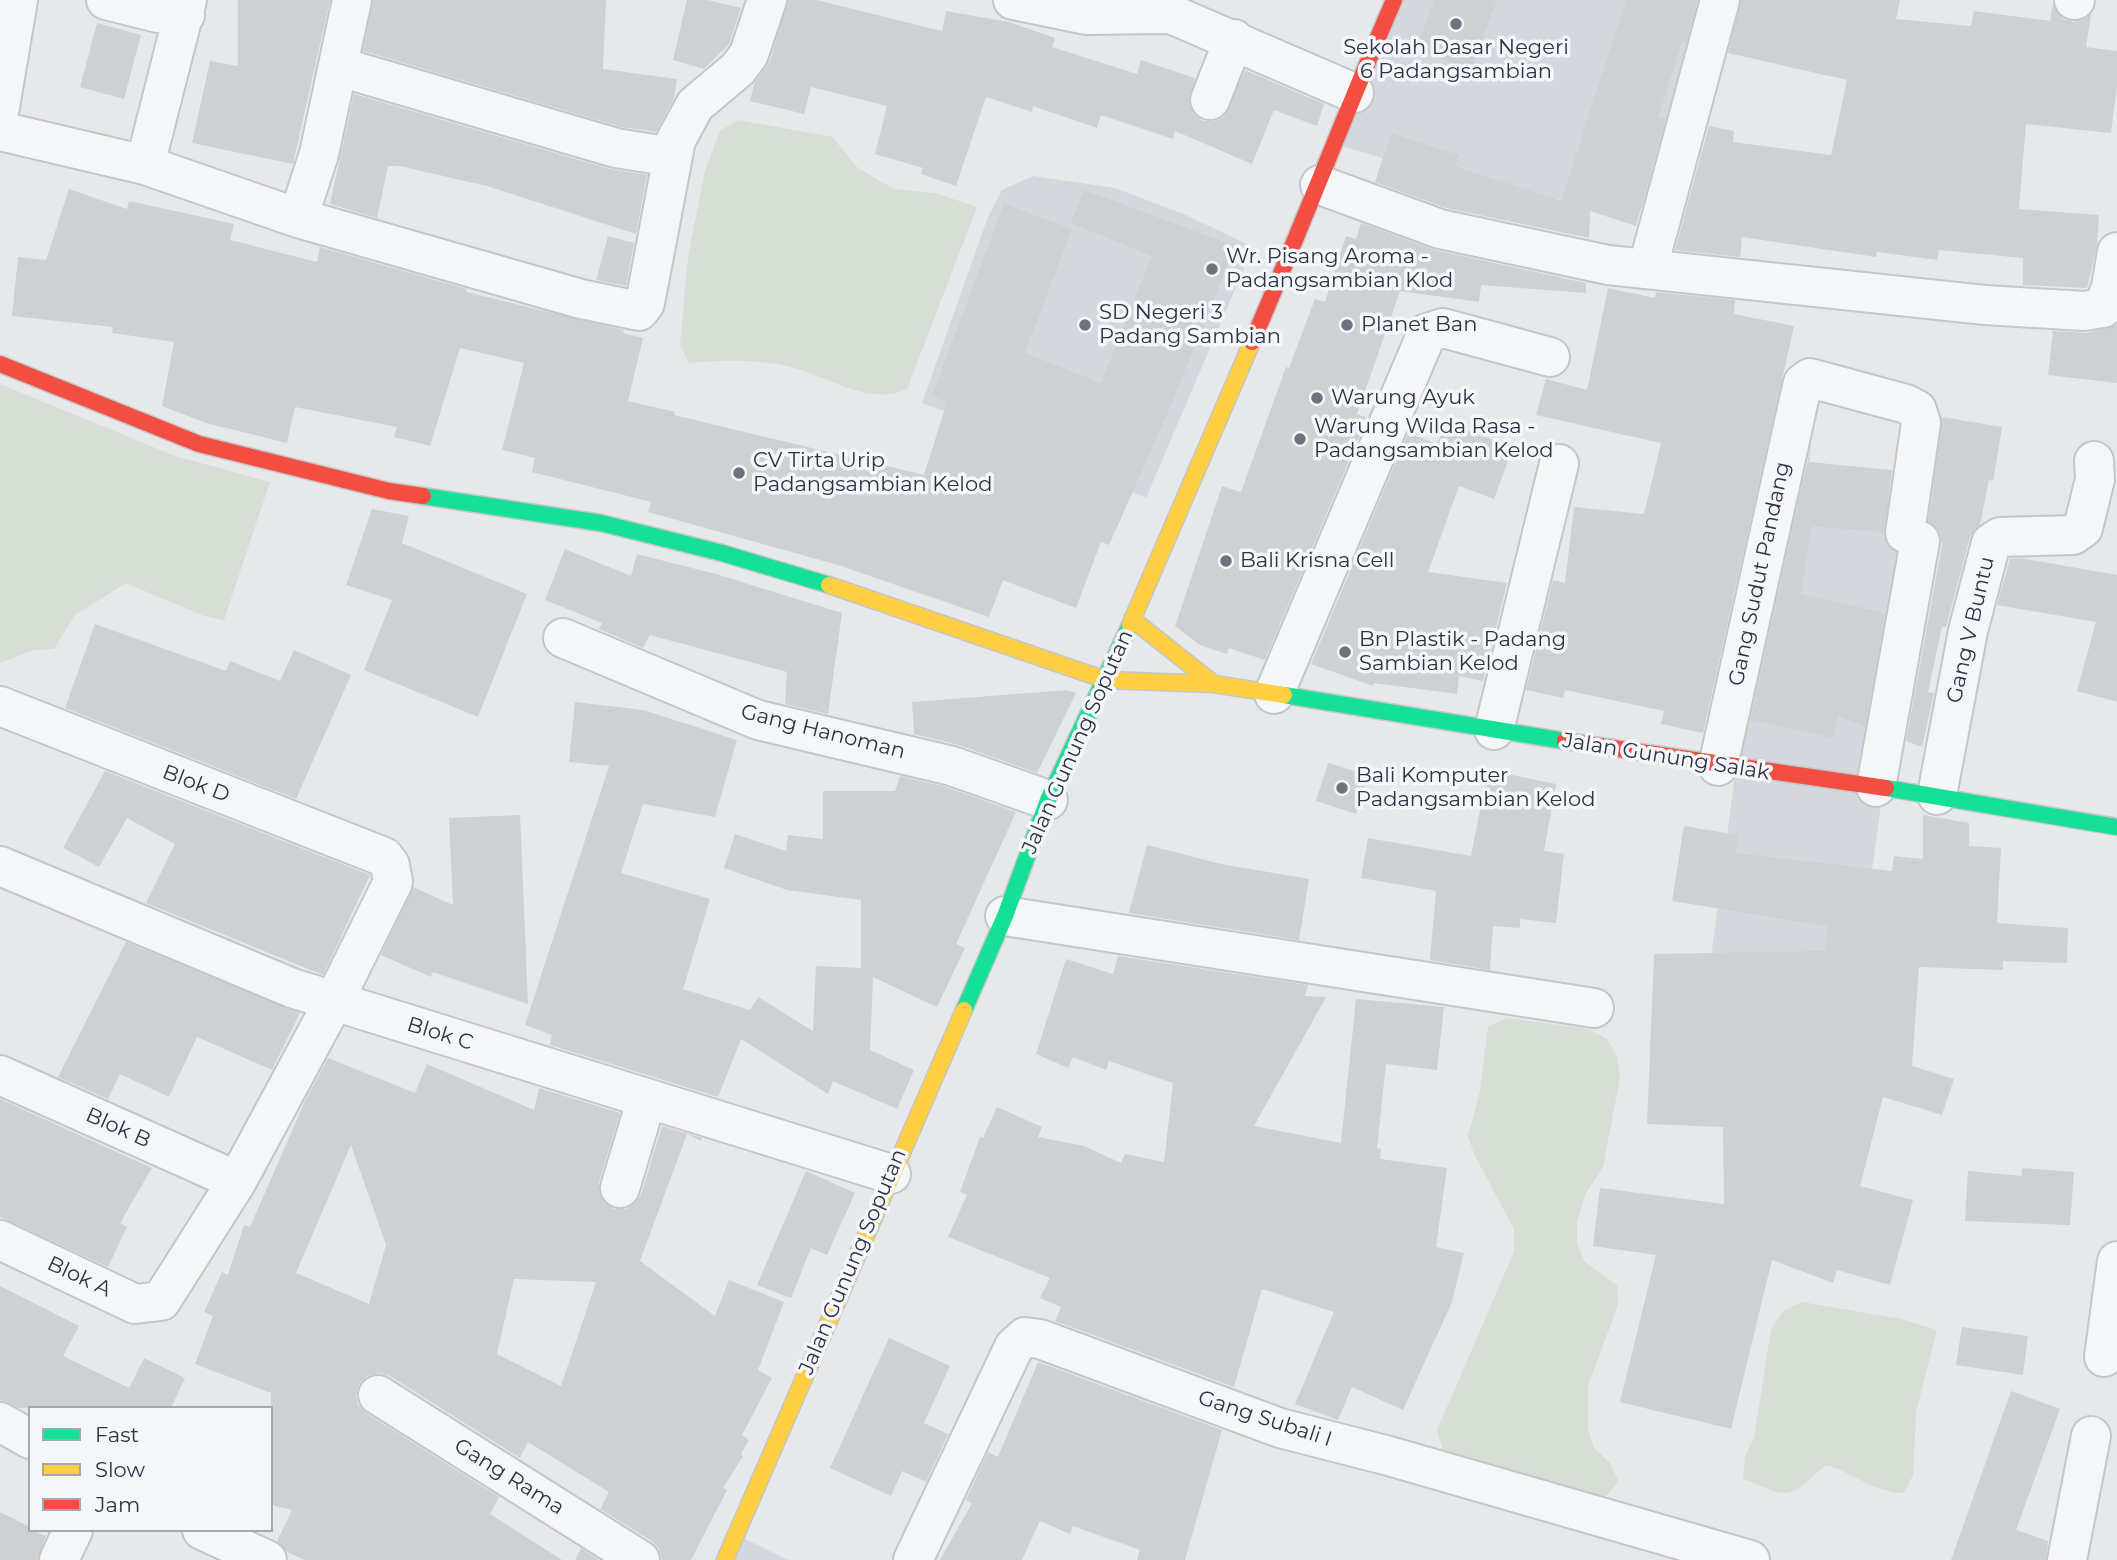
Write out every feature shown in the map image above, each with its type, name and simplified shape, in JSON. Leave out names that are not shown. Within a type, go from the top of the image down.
[{"type":"main road","name":"Jalan Gunung Soputan","points":[[726,1560],[1005,916],[1048,800],[1106,680],[1320,184],[1354,93],[1394,0]]},
{"type":"main road","name":"Jalan Gunung Salak","points":[[0,364],[199,444],[389,491],[601,523],[722,553],[832,586],[1106,680],[1214,684],[1718,766],[1937,795],[2117,827]]},
{"type":"main road","name":"Jalan Gunung Salak","points":[[1132,619],[1214,684]]},
{"type":"street","points":[[0,107],[18,0]]},
{"type":"street","points":[[106,0],[158,13],[186,8],[145,165]]},
{"type":"street","points":[[298,218],[319,154],[340,67],[352,0]]},
{"type":"street","points":[[0,131],[145,165],[298,218],[581,299],[639,311],[645,303],[676,140],[695,105],[738,69],[749,54],[767,0]]},
{"type":"street","points":[[1013,0],[1086,15],[1171,13],[1354,93]]},
{"type":"street","points":[[1648,267],[1720,0]]},
{"type":"street","points":[[1210,100],[1234,39]]},
{"type":"street","points":[[340,67],[616,148],[672,156]]},
{"type":"street","points":[[1320,184],[1440,229],[1608,265],[1648,267],[1973,304],[2084,311],[2103,308],[2111,287],[2117,252]]},
{"type":"street","points":[[1274,694],[1427,333],[1443,328],[1550,357]]},
{"type":"street","name":"Gang Sudut Pandang","points":[[1718,766],[1802,383],[1810,378],[1906,404],[1917,410],[1921,423],[1905,533],[1920,541],[1876,787]]},
{"type":"street","name":"Gang V Buntu","points":[[1937,795],[1968,631],[1991,543],[2000,537],[2073,535],[2083,528],[2095,479],[2094,461]]},
{"type":"street","points":[[1494,730],[1559,464]]},
{"type":"street","name":"Gang Hanoman","points":[[563,638],[758,720],[952,766],[1048,800]]},
{"type":"street","name":"Blok D","points":[[0,706],[384,857],[390,865],[393,882],[334,1001]]},
{"type":"street","name":"Blok C","points":[[0,866],[292,988],[891,1174]]},
{"type":"street","points":[[1005,916],[1594,1008]]},
{"type":"street","points":[[237,1181],[334,1001]]},
{"type":"street","name":"Blok B","points":[[0,1075],[237,1181]]},
{"type":"street","points":[[620,1188],[647,1098]]},
{"type":"street","name":"Blok A","points":[[0,1240],[135,1304],[161,1301],[237,1181]]},
{"type":"street","points":[[2104,1357],[2117,1262]]},
{"type":"street","name":"Gang Subali I","points":[[913,1560],[1014,1348],[1025,1337],[1040,1339],[1280,1428],[1389,1456],[1750,1560]]},
{"type":"street","name":"Gang Rama","points":[[378,1395],[640,1560]]},
{"type":"street","points":[[0,1422],[28,1438]]},
{"type":"street","points":[[2067,1560],[2091,1436]]},
{"type":"street","points":[[59,1560],[72,1532]]},
{"type":"street","points":[[206,1532],[262,1559]]},
{"type":"shaded area","points":[[1388,0],[1722,0],[1670,211],[1560,200],[1468,184],[1329,142]]},
{"type":"shaded area","points":[[738,120],[832,137],[858,168],[894,189],[935,193],[977,207],[907,389],[892,394],[862,392],[802,370],[763,362],[689,363],[680,345],[688,257],[705,171],[720,131]]},
{"type":"shaded area","name":"SD Negeri 3 Padang Sambian","points":[[1033,176],[1115,188],[1186,215],[1253,247],[1146,498],[1003,433],[922,403],[988,217],[1002,190]]},
{"type":"shaded area","points":[[0,384],[175,456],[270,482],[224,620],[204,616],[126,583],[75,615],[54,649],[33,650],[0,663]]},
{"type":"shaded area","points":[[1788,476],[1937,503],[1890,739],[1855,994],[1708,980],[1743,715]]},
{"type":"shaded area","points":[[1506,1018],[1588,1029],[1607,1039],[1617,1057],[1620,1078],[1603,1167],[1586,1193],[1577,1221],[1577,1244],[1585,1262],[1617,1285],[1618,1305],[1588,1386],[1588,1429],[1594,1448],[1609,1462],[1619,1481],[1604,1499],[1526,1480],[1443,1450],[1437,1430],[1514,1252],[1514,1229],[1474,1154],[1468,1136],[1480,1091],[1488,1027]]},
{"type":"shaded area","points":[[1802,1302],[1901,1319],[1937,1330],[1916,1412],[1913,1475],[1904,1493],[1884,1490],[1826,1465],[1803,1485],[1788,1493],[1771,1490],[1743,1479],[1745,1456],[1754,1438],[1771,1330],[1783,1311]]},
{"type":"shaded area","points":[[731,1532],[788,1560],[717,1560]]},
{"type":"building","points":[[238,0],[330,0],[293,164],[192,143],[210,61],[238,66]]},
{"type":"building","points":[[373,0],[606,0],[603,69],[677,79],[674,98],[656,132],[621,127],[363,51]]},
{"type":"building","points":[[687,0],[708,0],[741,8],[729,44],[704,69],[673,60]]},
{"type":"building","points":[[788,0],[817,0],[942,31],[946,11],[1009,22],[1055,38],[1052,47],[1137,74],[1141,60],[1195,78],[1189,104],[1193,114],[1203,121],[1224,117],[1245,70],[1324,104],[1317,126],[1274,110],[1252,164],[1175,131],[1173,139],[1101,115],[1097,128],[1033,106],[1032,112],[986,97],[956,186],[921,174],[923,168],[875,154],[887,106],[811,87],[804,114],[750,101],[754,84],[770,61]]},
{"type":"building","name":"Sekolah Dasar Negeri 6 Padangsambian","points":[[1434,0],[1497,0],[1471,70],[1416,49]]},
{"type":"building","points":[[1626,0],[1697,0],[1686,43],[1682,42],[1658,117],[1665,119],[1636,226],[1590,211],[1589,238],[1446,208],[1375,182],[1391,133],[1459,155],[1455,166],[1561,201]]},
{"type":"building","points":[[1741,0],[1900,0],[1896,19],[1971,26],[1974,11],[2050,21],[2053,4],[2063,19],[2073,22],[2085,19],[2091,14],[2086,47],[2117,51],[2117,86],[2111,133],[2026,124],[2019,209],[2099,215],[2097,246],[2087,288],[2023,285],[2023,258],[1939,250],[1937,260],[1877,252],[1876,257],[1742,237],[1740,257],[1675,250],[1709,126],[1734,131],[1733,142],[1831,155],[1847,80],[1728,53]]},
{"type":"building","points":[[97,23],[141,35],[124,99],[80,87]]},
{"type":"building","points":[[354,94],[610,169],[647,175],[636,234],[487,186],[400,166],[388,166],[377,218],[330,204]]},
{"type":"building","points":[[69,189],[127,209],[129,201],[234,224],[230,240],[317,262],[320,247],[467,289],[466,292],[624,330],[623,333],[643,338],[628,401],[675,412],[674,415],[924,475],[947,402],[932,396],[1004,204],[1072,229],[1025,353],[1101,383],[1152,256],[1071,223],[1084,190],[1235,246],[1169,410],[1109,545],[1101,542],[1076,608],[1003,580],[989,617],[838,565],[648,512],[651,502],[532,472],[535,458],[502,450],[524,363],[460,348],[430,446],[394,437],[397,427],[295,407],[287,443],[206,423],[162,406],[174,342],[112,333],[113,327],[12,316],[18,257],[46,260]]},
{"type":"building","points":[[1361,223],[1435,250],[1586,283],[1586,293],[1481,285],[1479,302],[1400,291],[1357,414],[1367,418],[1265,660],[1229,648],[1227,654],[1200,645],[1175,626],[1222,486],[1241,492],[1286,367],[1289,368],[1315,299],[1325,302],[1346,236],[1356,239]]},
{"type":"building","points":[[608,236],[634,243],[626,286],[596,280]]},
{"type":"building","points":[[1608,288],[1655,298],[1656,292],[1735,300],[1734,314],[1794,326],[1703,733],[1661,724],[1664,711],[1565,690],[1563,698],[1526,690],[1553,580],[1565,583],[1574,507],[1644,514],[1661,443],[1536,415],[1546,379],[1587,390]]},
{"type":"building","points":[[2117,325],[2117,383],[2048,375],[2053,331],[2087,333]]},
{"type":"building","points":[[1942,417],[2002,427],[1993,481],[1989,480],[1980,524],[1970,537],[1946,627],[1942,627],[1928,692],[1934,693],[1922,747],[1906,741],[1942,545],[1939,531],[1929,521]]},
{"type":"building","points":[[1446,423],[1513,447],[1494,499],[1459,486],[1428,572],[1507,583],[1483,681],[1459,676],[1457,694],[1374,683],[1373,686],[1311,664],[1408,433],[1437,444]]},
{"type":"building","points":[[1812,441],[1809,462],[1892,470],[1884,532],[1812,526],[1801,594],[1885,613],[1865,726],[1838,716],[1833,738],[1751,720]]},
{"type":"building","points":[[372,509],[409,516],[402,543],[527,594],[478,717],[364,670],[392,600],[346,585]]},
{"type":"building","points":[[565,549],[631,576],[637,554],[716,574],[842,613],[828,714],[785,704],[787,672],[650,635],[643,648],[599,629],[602,623],[545,600]]},
{"type":"building","points":[[2020,558],[2117,575],[2117,702],[2077,691],[2096,622],[1997,605],[2010,559]]},
{"type":"building","points":[[95,624],[226,671],[230,661],[280,681],[294,650],[351,675],[296,799],[65,708]]},
{"type":"building","points":[[1067,690],[1076,693],[1037,773],[959,745],[914,734],[912,702]]},
{"type":"building","points":[[575,702],[643,710],[737,740],[715,817],[643,804],[621,873],[710,899],[683,989],[750,1010],[758,997],[813,1031],[816,966],[861,968],[861,900],[787,890],[724,868],[735,834],[786,851],[788,835],[823,839],[823,791],[895,791],[900,776],[946,787],[1016,812],[956,944],[965,948],[937,1007],[873,977],[870,1050],[914,1070],[897,1109],[833,1081],[828,1094],[741,1039],[718,1097],[550,1045],[552,1035],[525,1025],[609,766],[569,762]]},
{"type":"building","name":"Bali Komputer Padangsambian Kelod","points":[[1328,763],[1368,775],[1356,814],[1316,801]]},
{"type":"building","points":[[1488,770],[1556,784],[1544,851],[1564,854],[1556,923],[1520,919],[1520,928],[1493,926],[1490,970],[1430,960],[1436,891],[1361,878],[1368,838],[1471,856]]},
{"type":"building","points":[[105,771],[370,875],[323,975],[146,903],[175,844],[127,818],[99,867],[63,848]]},
{"type":"building","points":[[520,815],[528,1004],[433,972],[431,977],[381,955],[413,887],[453,905],[449,818]]},
{"type":"building","points":[[1923,815],[1969,823],[1969,846],[2001,848],[1997,923],[2068,928],[2067,963],[2003,961],[2003,970],[1919,967],[1912,1066],[1954,1079],[1942,1115],[1883,1097],[1860,1186],[1913,1200],[1890,1285],[1837,1270],[1833,1283],[1772,1260],[1731,1429],[1620,1402],[1656,1255],[1593,1246],[1600,1188],[1724,1204],[1723,1127],[1647,1124],[1654,954],[1825,951],[1827,926],[1672,901],[1684,826],[1738,835],[1735,853],[1892,871],[1894,856],[1923,859]]},
{"type":"building","points":[[1147,845],[1221,864],[1309,879],[1299,940],[1129,913]]},
{"type":"building","points":[[126,942],[300,1013],[272,1070],[197,1037],[169,1097],[120,1074],[108,1099],[58,1077]]},
{"type":"building","points":[[1118,956],[1308,985],[1305,996],[1326,997],[1254,1126],[1341,1143],[1356,999],[1444,1007],[1437,1070],[1386,1064],[1377,1148],[1381,1149],[1380,1159],[1447,1168],[1436,1247],[1464,1253],[1452,1302],[1403,1410],[1352,1387],[1338,1420],[1295,1404],[1334,1312],[1262,1289],[1234,1387],[1055,1321],[1061,1307],[1040,1298],[1050,1278],[948,1237],[967,1195],[960,1192],[980,1137],[983,1138],[997,1107],[1042,1127],[1038,1137],[1084,1146],[1121,1163],[1125,1154],[1164,1162],[1173,1083],[1109,1061],[1106,1070],[1073,1057],[1068,1068],[1036,1054],[1066,959],[1113,974]]},
{"type":"building","points":[[328,1058],[415,1093],[427,1064],[534,1110],[539,1088],[620,1113],[599,1182],[599,1192],[604,1202],[614,1209],[626,1209],[641,1195],[662,1126],[702,1138],[701,1141],[687,1134],[640,1261],[715,1316],[729,1280],[784,1302],[758,1370],[772,1378],[742,1435],[749,1440],[741,1454],[743,1456],[723,1488],[727,1490],[691,1560],[662,1560],[659,1549],[652,1541],[600,1509],[609,1492],[528,1442],[520,1458],[390,1376],[380,1373],[367,1376],[359,1384],[356,1395],[358,1405],[366,1413],[499,1497],[490,1514],[562,1560],[304,1560],[286,1551],[277,1541],[292,1510],[273,1505],[271,1393],[195,1364],[213,1316],[204,1312],[222,1272],[228,1275],[244,1225],[250,1227],[305,1101]],"holes":[[[351,1145],[386,1245],[369,1304],[296,1273]],[[514,1279],[596,1282],[561,1386],[497,1354]]]},
{"type":"building","points":[[0,1099],[152,1168],[120,1223],[127,1227],[108,1267],[0,1217]]},
{"type":"building","points":[[2022,1168],[2074,1172],[2070,1225],[1965,1221],[1968,1171],[2022,1176]]},
{"type":"building","points":[[806,1171],[855,1193],[827,1255],[811,1248],[791,1298],[757,1285]]},
{"type":"building","points":[[0,1286],[79,1326],[63,1356],[129,1388],[144,1358],[185,1378],[172,1406],[19,1408],[0,1400]]},
{"type":"building","points":[[1962,1327],[2028,1336],[2023,1375],[1956,1365]]},
{"type":"building","points":[[889,1338],[950,1366],[924,1423],[948,1434],[926,1482],[902,1471],[891,1496],[830,1468]]},
{"type":"building","points":[[1038,1362],[1222,1430],[1185,1560],[1137,1560],[1140,1550],[1073,1526],[1070,1534],[1040,1521],[1022,1560],[940,1560],[972,1503],[966,1500],[988,1452],[998,1457]]},
{"type":"building","points":[[2011,1391],[2060,1409],[2016,1530],[2048,1541],[2046,1560],[1951,1560]]},
{"type":"building","points":[[0,1512],[28,1526],[28,1532],[46,1536],[37,1560],[0,1560]]},
{"type":"building","points":[[581,1548],[599,1560],[575,1560]]},
{"type":"traffic: fast","points":[[423,496],[601,523],[722,553],[829,585]]},
{"type":"traffic: fast","points":[[964,1010],[1005,916],[1048,800],[1130,625]]},
{"type":"traffic: fast","points":[[1284,695],[1565,741]]},
{"type":"traffic: fast","points":[[1886,788],[2117,827]]},
{"type":"traffic: slow","points":[[1130,625],[1252,342]]},
{"type":"traffic: slow","points":[[829,585],[1106,680],[1214,684],[1284,695]]},
{"type":"traffic: slow","points":[[1132,619],[1214,684]]},
{"type":"traffic: slow","points":[[725,1560],[964,1010]]},
{"type":"traffic: jam","points":[[1252,342],[1394,0]]},
{"type":"traffic: jam","points":[[0,364],[199,444],[389,491],[423,496]]},
{"type":"traffic: jam","points":[[1565,741],[1886,788]]},
{"type":"place","name":"Sekolah Dasar Negeri 6 Padangsambian","points":[[1456,24]]},
{"type":"place","name":"Wr. Pisang Aroma - Padangsambian Klod","points":[[1212,269]]},
{"type":"place","name":"SD Negeri 3 Padang Sambian","points":[[1085,325]]},
{"type":"place","name":"Planet Ban","points":[[1347,325]]},
{"type":"place","name":"Warung Ayuk","points":[[1317,398]]},
{"type":"place","name":"Warung Wilda Rasa - Padangsambian Kelod","points":[[1300,439]]},
{"type":"place","name":"CV Tirta Urip Padangsambian Kelod","points":[[739,473]]},
{"type":"place","name":"Bali Krisna Cell","points":[[1226,561]]},
{"type":"place","name":"Bn Plastik - Padang Sambian Kelod","points":[[1345,652]]},
{"type":"place","name":"Bali Komputer Padangsambian Kelod","points":[[1342,788]]}]
